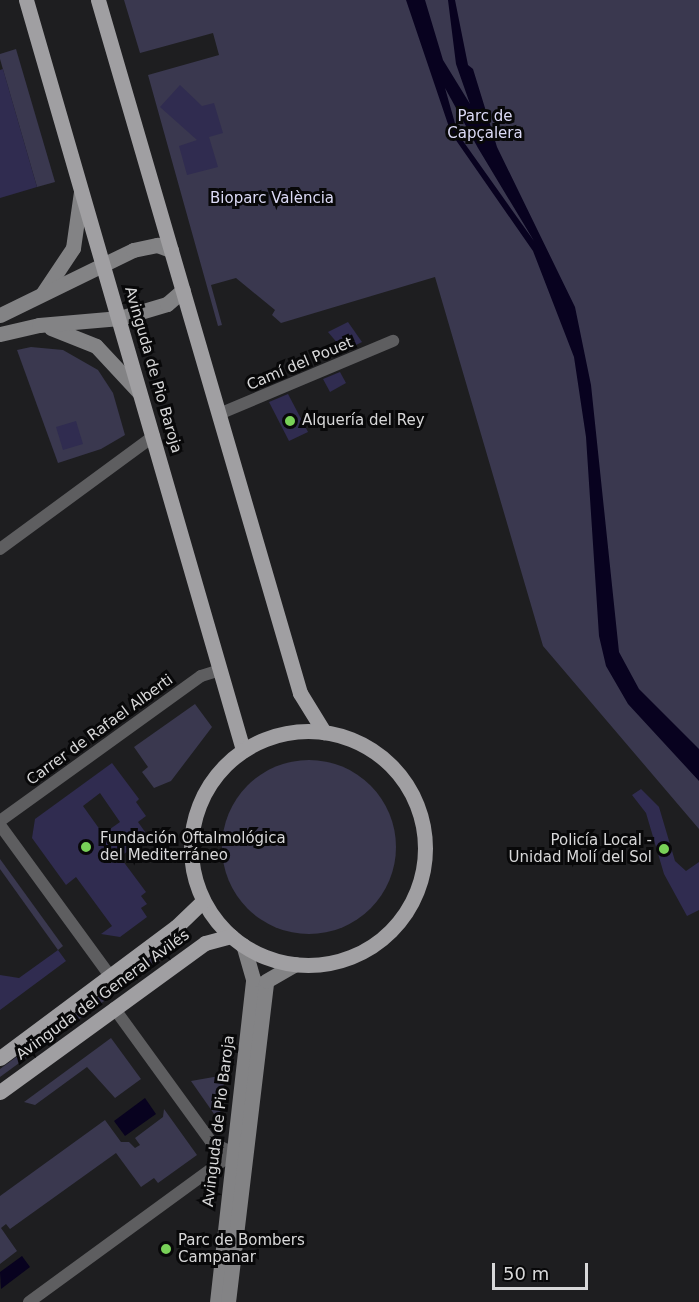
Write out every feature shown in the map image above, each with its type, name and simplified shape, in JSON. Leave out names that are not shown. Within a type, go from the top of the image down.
[{"type":"main road","name":"Avinguda de Pio Baroja","points":[[26,0],[144,400],[243,750]]},
{"type":"main road","points":[[98,0],[300,693],[324,732]]},
{"type":"main road","points":[[32,303],[54,282],[70,254],[81,188]]},
{"type":"main road","points":[[0,315],[32,303],[104,265],[149,245],[171,250]]},
{"type":"main road","points":[[0,334],[39,325],[120,318],[167,304],[183,290]]},
{"type":"main road","points":[[39,325],[95,345],[124,372],[144,400]]},
{"type":"main road","points":[[324,732],[374,750],[400,774],[420,814],[425,858],[417,892],[386,936],[338,961],[295,964],[237,941],[203,901],[192,868],[194,818],[208,787],[243,750],[277,734],[324,732]]},
{"type":"main road","name":"Avinguda del General Avilés","points":[[0,1058],[111,977],[203,901]]},
{"type":"main road","name":"Avinguda de Pio Baroja","points":[[217,1302],[253,979],[237,941]]},
{"type":"main road","name":"Avinguda del General Avilés","points":[[0,1092],[205,943],[237,941]]},
{"type":"main road","name":"Avinguda de Pio Baroja","points":[[228,1302],[266,981],[295,964]]},
{"type":"street","name":"Camí del Pouet","points":[[219,414],[393,341]]},
{"type":"street","points":[[0,549],[154,436]]},
{"type":"street","name":"Carrer de Rafael Alberti","points":[[0,823],[201,676],[221,670]]},
{"type":"street","points":[[0,823],[111,977]]},
{"type":"street","points":[[29,1302],[233,1154],[212,1143],[114,1008]]},
{"type":"green space","name":"Parc de Capçalera","points":[[124,0],[699,0],[699,829],[543,646],[435,277],[281,323],[272,315],[275,310],[236,278],[211,285],[222,325],[218,326],[148,75],[219,55],[213,33],[140,53]]},
{"type":"green space","points":[[16,49],[55,182],[37,187],[0,59],[0,54]]},
{"type":"green space","points":[[31,347],[63,350],[98,370],[113,393],[125,435],[101,449],[58,463],[17,350]]},
{"type":"green space","points":[[195,704],[212,727],[171,781],[154,788],[142,772],[148,767],[134,747]]},
{"type":"green space","points":[[309,760],[342,767],[357,775],[370,786],[381,799],[389,814],[396,847],[389,880],[381,895],[370,908],[357,919],[342,927],[309,934],[276,927],[261,919],[248,908],[237,895],[229,880],[222,847],[229,814],[237,799],[248,786],[261,775],[276,767]]},
{"type":"green space","points":[[0,859],[63,946],[58,950],[0,869]]},
{"type":"green space","points":[[177,939],[181,945],[0,1077],[0,1069]]},
{"type":"green space","points":[[111,1038],[141,1079],[115,1098],[87,1067],[35,1105],[24,1102]]},
{"type":"green space","points":[[225,1075],[219,1121],[191,1081]]},
{"type":"green space","points":[[164,1109],[197,1155],[158,1183],[154,1178],[141,1187],[116,1153],[10,1229],[6,1224],[1,1228],[17,1251],[0,1264],[0,1196],[105,1120],[121,1142],[129,1142],[135,1148],[140,1145],[135,1138],[163,1117]]},
{"type":"shaded area","points":[[406,0],[425,0],[443,60],[470,104],[456,64],[448,0],[455,0],[468,65],[473,69],[497,147],[575,307],[591,385],[619,652],[639,689],[699,749],[699,781],[628,704],[606,666],[599,636],[586,437],[574,357],[533,251],[451,133]],"holes":[[[445,88],[534,241],[458,134]]]},
{"type":"shaded area","points":[[145,1098],[156,1114],[125,1136],[114,1121]]},
{"type":"shaded area","points":[[22,1256],[30,1267],[1,1289],[0,1272]]},
{"type":"building","points":[[3,69],[37,187],[0,198],[0,70]]},
{"type":"building","points":[[180,85],[202,106],[214,103],[223,133],[209,137],[218,167],[187,175],[179,146],[197,140],[160,107]]},
{"type":"building","points":[[348,322],[362,342],[344,351],[328,332]]},
{"type":"building","name":"Alquería del Rey","points":[[340,372],[346,383],[330,392],[323,379]]},
{"type":"building","name":"Alquería del Rey","points":[[288,394],[308,432],[289,441],[269,402]]},
{"type":"building","points":[[76,421],[83,444],[63,450],[56,427]]},
{"type":"building","name":"Fundación Oftalmológica del Mediterráneo","points":[[112,763],[139,799],[136,802],[146,816],[138,822],[148,836],[120,857],[146,892],[141,896],[147,904],[141,908],[147,917],[120,937],[101,934],[112,926],[76,877],[66,885],[32,838],[35,819]],"holes":[[[100,793],[120,822],[103,834],[83,806]]]},
{"type":"building","name":"Policía Local - Unidad Molí del Sol","points":[[641,789],[659,807],[675,861],[686,871],[699,862],[699,910],[687,916],[664,874],[646,813],[632,795]]},
{"type":"building","points":[[58,950],[66,961],[0,1010],[0,975],[19,978]]},
{"type":"place","name":"Alquería del Rey","points":[[290,421]]},
{"type":"place","name":"Fundación Oftalmológica del Mediterráneo","points":[[86,847]]},
{"type":"place","name":"Policía Local - Unidad Molí del Sol","points":[[664,849]]},
{"type":"place","name":"Parc de Bombers Campanar","points":[[166,1249]]},
{"type":"park label","name":"Bioparc València","points":[[272,199]]}]
